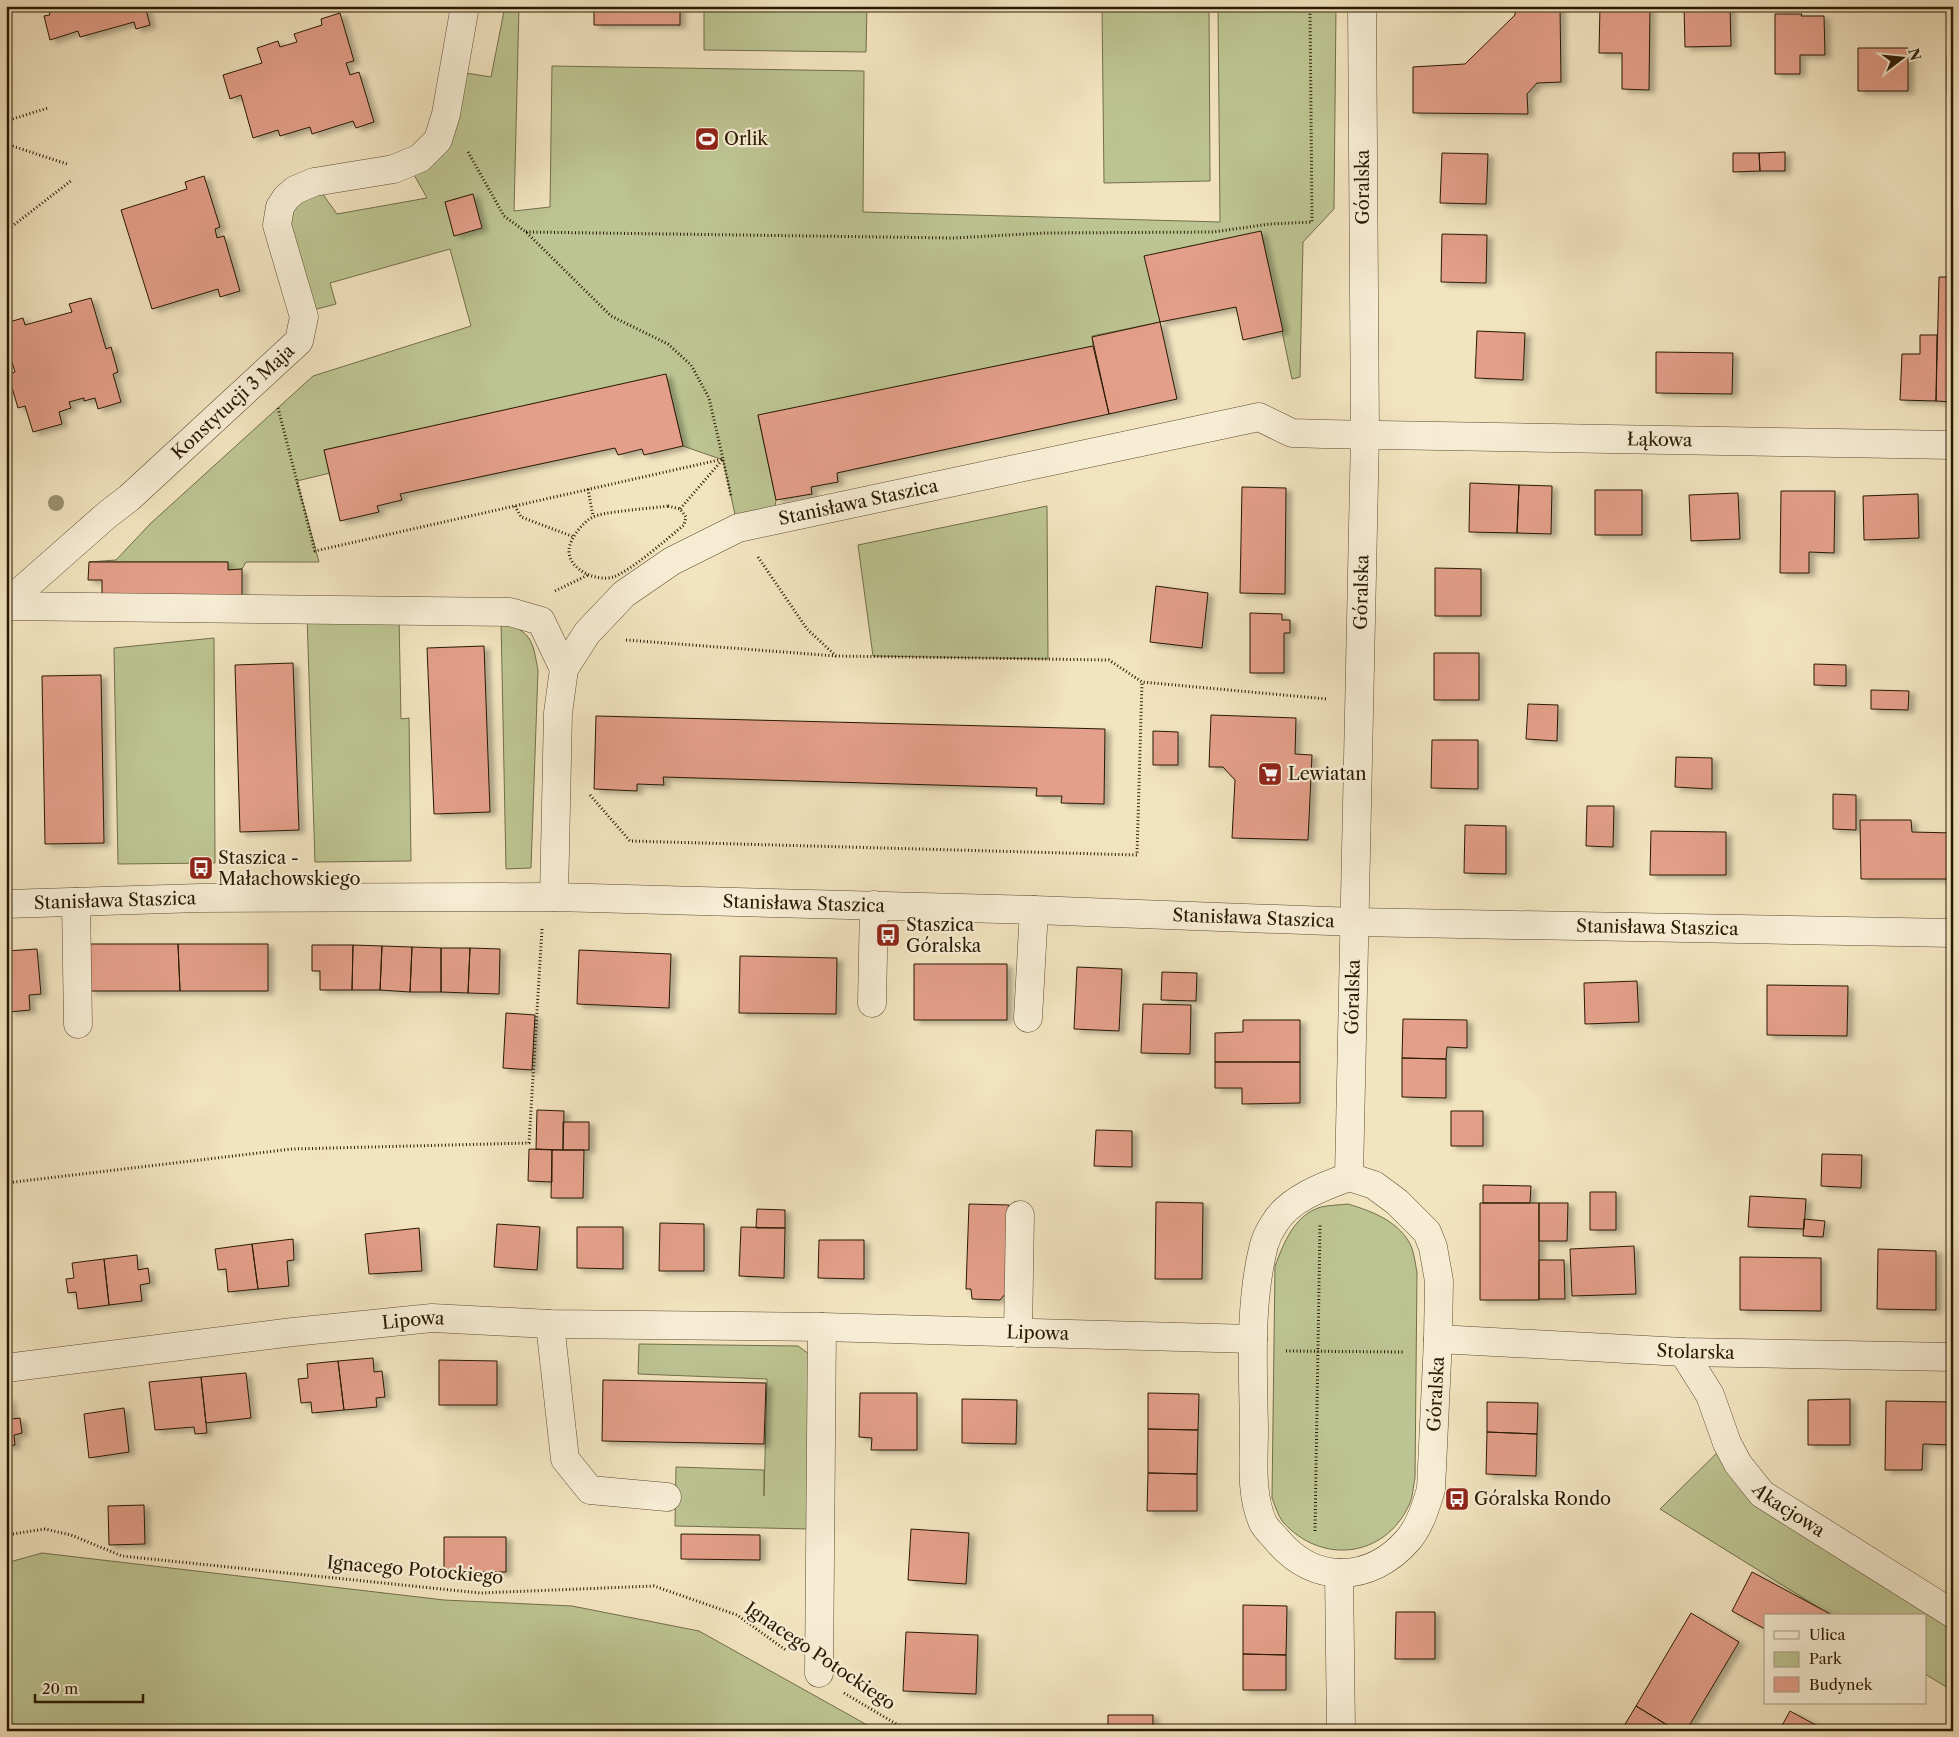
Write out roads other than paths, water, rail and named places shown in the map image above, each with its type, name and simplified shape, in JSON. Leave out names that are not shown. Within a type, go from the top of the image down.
[{"type":"street","name":"Konstytucji 3 Maja","points":[[6,605],[108,514],[129,498],[299,341],[304,317],[276,225],[280,207],[295,190],[314,182],[394,169],[420,158],[438,140],[446,114],[465,6]]},
{"type":"street","name":"Góralska","points":[[1327,1570],[1363,1572],[1409,1540],[1424,1512],[1431,1489],[1438,1346],[1439,1281],[1433,1247],[1427,1232],[1396,1202],[1374,1185],[1349,1177],[1365,434],[1362,6]]},
{"type":"street","name":"Stanisława Staszica","points":[[554,897],[558,713],[564,670],[585,637],[624,594],[672,561],[738,528],[1259,417],[1292,433],[1365,434]]},
{"type":"street","name":"Łąkowa","points":[[1365,434],[1953,445]]},
{"type":"street","points":[[6,605],[510,612],[541,621],[564,670]]},
{"type":"street","name":"Stanisława Staszica","points":[[6,904],[230,898],[554,897],[874,905],[1355,922],[1953,933]]},
{"type":"street","points":[[76,902],[78,1024]]},
{"type":"street","points":[[872,1003],[874,905]]},
{"type":"street","points":[[1028,1018],[1034,910]]},
{"type":"street","points":[[1341,1731],[1327,1570],[1303,1564],[1285,1549],[1264,1524],[1255,1492],[1253,1344],[1260,1265],[1264,1242],[1275,1222],[1294,1203],[1321,1186],[1349,1177]]},
{"type":"street","points":[[1018,1333],[1020,1215]]},
{"type":"street","name":"Lipowa","points":[[6,1368],[293,1332],[432,1318],[550,1324],[822,1327],[1018,1333],[1253,1344]]},
{"type":"street","points":[[550,1324],[565,1459],[590,1490],[667,1497]]},
{"type":"street","points":[[818,1673],[822,1327]]},
{"type":"street","name":"Stolarska","points":[[1438,1346],[1953,1357]]},
{"type":"street","name":"Akacjowa","points":[[1683,1352],[1710,1395],[1727,1443],[1738,1464],[1762,1494],[1953,1614]]},
{"type":"place","name":"Orlik","points":[[707,139]]},
{"type":"place","name":"Lewiatan","points":[[1270,774]]},
{"type":"place","name":"Staszica - Małachowskiego","points":[[201,868]]},
{"type":"place","name":"Staszica Góralska","points":[[888,935]]},
{"type":"place","name":"Góralska Rondo","points":[[1457,1499]]}]
